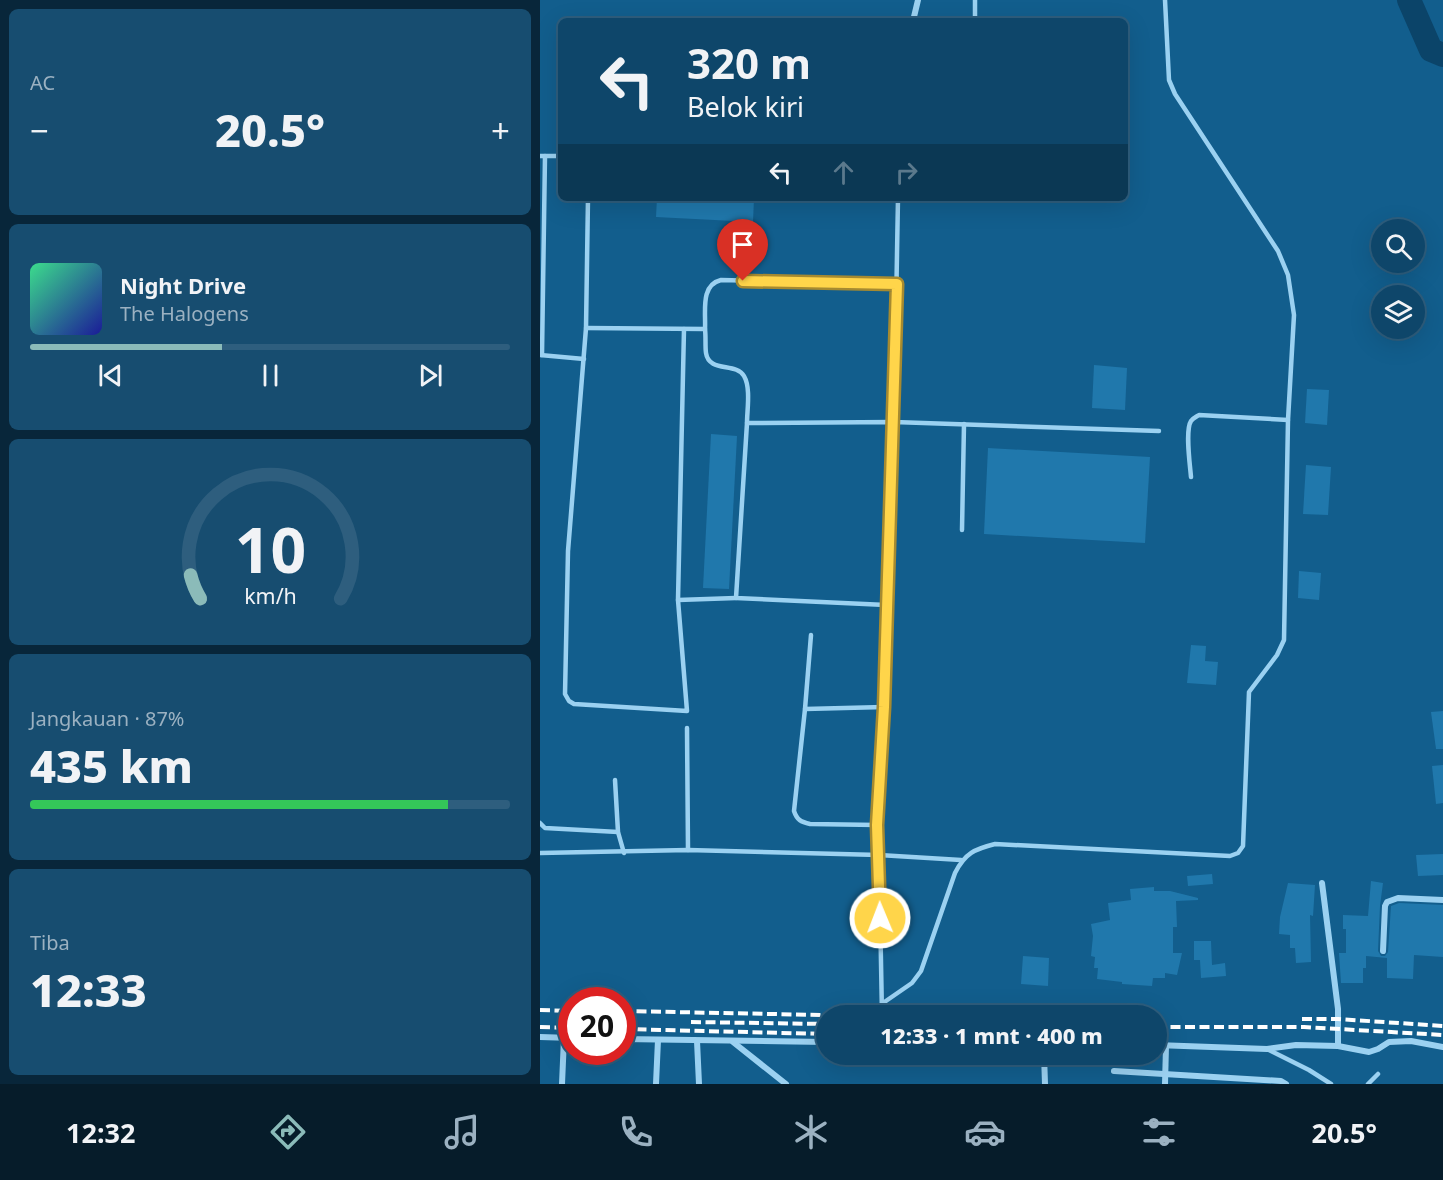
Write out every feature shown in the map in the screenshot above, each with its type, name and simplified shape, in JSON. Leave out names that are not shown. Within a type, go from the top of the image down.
[{"type":"street","points":[[914,18],[918,0]]},
{"type":"street","points":[[1322,883],[1338,1009],[1338,1046]]},
{"type":"street","points":[[1383,951],[1387,902],[1398,898],[1443,900]]},
{"type":"street","points":[[540,1037],[558,1038]]},
{"type":"street","points":[[636,1039],[816,1042]]},
{"type":"street","points":[[656,1084],[658,1040]]},
{"type":"street","points":[[697,1041],[699,1084]]},
{"type":"street","points":[[1167,1046],[1267,1049],[1296,1045],[1338,1046],[1369,1052],[1389,1042],[1411,1041],[1443,1047]]},
{"type":"street","points":[[733,1042],[786,1084]]},
{"type":"street","points":[[562,1084],[563,1065]]},
{"type":"street","points":[[1044,1065],[1045,1084]]},
{"type":"street","points":[[1165,1065],[1165,1084]]},
{"type":"street","points":[[1114,1071],[1281,1081],[1286,1084]]},
{"type":"lane","points":[[975,0],[975,18]]},
{"type":"lane","points":[[883,1003],[912,983],[921,971],[961,860],[978,848],[995,843],[1230,856],[1238,853],[1243,846],[1249,692],[1278,656],[1284,640],[1288,420],[1294,315],[1288,275],[1278,251],[1174,94],[1169,80],[1165,0]]},
{"type":"lane","points":[[558,156],[542,156],[541,355],[584,359]]},
{"type":"lane","points":[[588,201],[586,328],[568,551],[565,694],[566,698],[574,704],[687,711],[678,600],[684,329]]},
{"type":"lane","points":[[883,1003],[877,825],[884,707],[894,422],[898,201]]},
{"type":"lane","points":[[736,598],[747,423],[747,382],[739,370],[717,366],[710,362],[706,355],[706,291],[714,282],[721,280],[897,284]]},
{"type":"lane","points":[[586,328],[705,329]]},
{"type":"lane","points":[[1191,477],[1188,431],[1193,418],[1199,415],[1288,420]]},
{"type":"lane","points":[[747,423],[894,422],[1159,431]]},
{"type":"lane","points":[[962,530],[964,424]]},
{"type":"lane","points":[[678,600],[736,598],[886,604]]},
{"type":"lane","points":[[811,635],[795,811],[797,818],[810,824],[877,825]]},
{"type":"lane","points":[[805,709],[884,707]]},
{"type":"lane","points":[[687,728],[688,850]]},
{"type":"lane","points":[[615,780],[618,832],[624,853]]},
{"type":"lane","points":[[540,823],[545,828],[618,832]]},
{"type":"lane","points":[[540,853],[688,850],[879,855],[961,860]]},
{"type":"lane","points":[[1267,1049],[1328,1083]]},
{"type":"lane","points":[[1368,1084],[1378,1074]]},
{"type":"building","points":[[657,201],[754,201],[753,222],[656,217]]},
{"type":"building","points":[[1094,365],[1127,368],[1125,410],[1092,408]]},
{"type":"building","points":[[1307,389],[1329,390],[1327,425],[1305,423]]},
{"type":"building","points":[[711,434],[737,436],[729,589],[703,588]]},
{"type":"building","points":[[988,448],[1150,457],[1145,543],[984,534]]},
{"type":"building","points":[[1306,465],[1331,467],[1328,515],[1303,514]]},
{"type":"building","points":[[1299,571],[1321,573],[1319,600],[1298,598]]},
{"type":"building","points":[[1191,645],[1206,646],[1205,661],[1218,662],[1216,685],[1187,683]]},
{"type":"building","points":[[1443,711],[1443,749],[1436,749],[1431,712]]},
{"type":"building","points":[[1443,765],[1443,803],[1436,804],[1432,766]]},
{"type":"building","points":[[1443,854],[1443,875],[1418,876],[1416,855]]},
{"type":"building","points":[[1212,874],[1213,884],[1188,886],[1187,876]]},
{"type":"building","points":[[1371,881],[1383,883],[1378,951],[1381,956],[1385,956],[1388,952],[1391,906],[1399,903],[1443,905],[1443,957],[1414,955],[1413,979],[1387,978],[1387,958],[1366,956],[1363,983],[1341,983],[1339,953],[1346,953],[1346,929],[1343,929],[1343,915],[1368,916]]},
{"type":"building","points":[[1288,883],[1315,885],[1313,916],[1310,915],[1311,962],[1296,963],[1295,948],[1290,948],[1290,935],[1279,934],[1280,917]]},
{"type":"building","points":[[1154,887],[1154,891],[1170,891],[1198,898],[1198,900],[1176,901],[1177,927],[1173,927],[1173,953],[1182,953],[1177,975],[1165,973],[1165,978],[1153,978],[1152,986],[1122,984],[1122,982],[1097,979],[1098,968],[1094,968],[1095,957],[1091,956],[1093,936],[1091,924],[1110,920],[1108,903],[1131,900],[1130,889]]},
{"type":"building","points":[[1194,941],[1211,941],[1212,965],[1225,963],[1226,976],[1201,978],[1200,960],[1194,960]]},
{"type":"building","points":[[1023,956],[1049,958],[1048,986],[1021,984]]},
{"type":"waterway","points":[[1409,0],[1431,50],[1443,55]]},
{"type":"railway","points":[[540,1010],[558,1011]]},
{"type":"railway","points":[[636,1011],[816,1015]]},
{"type":"railway","points":[[1302,1019],[1443,1026]]},
{"type":"railway","points":[[691,1022],[816,1024]]},
{"type":"railway","points":[[540,1027],[558,1028]]},
{"type":"railway","points":[[1167,1027],[1304,1027],[1443,1035]]},
{"type":"railway","points":[[636,1029],[816,1034]]},
{"type":"route","points":[[743,281],[897,284],[884,707],[877,825],[880,918]]}]
